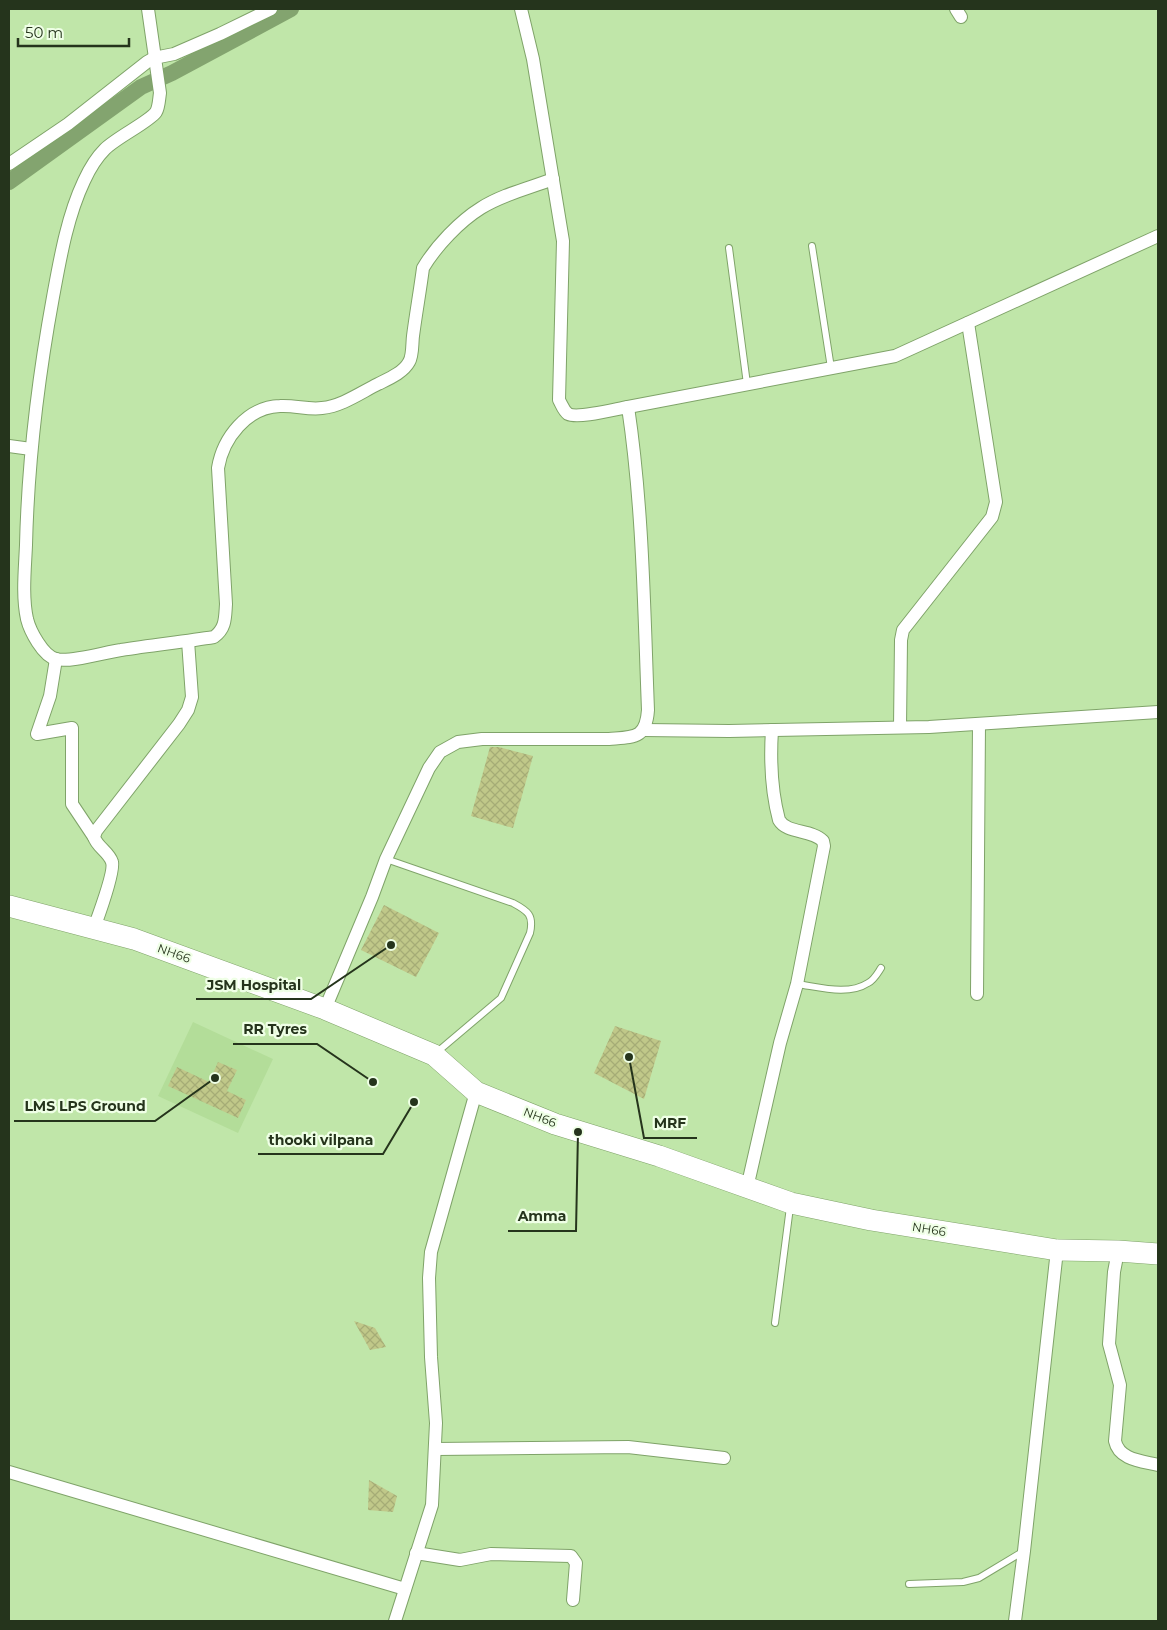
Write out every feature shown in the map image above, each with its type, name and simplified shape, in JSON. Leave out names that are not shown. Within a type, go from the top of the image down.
[{"type":"highway","name":"NH66","points":[[9,906],[134,938],[325,1009],[434,1055],[476,1092],[555,1124],[659,1156],[791,1203],[871,1220],[1057,1250],[1158,1254]]},
{"type":"street","points":[[148,9],[160,93],[159,102],[155,113],[104,149],[84,181],[74,206],[58,269],[46,334],[31,449],[25,600],[27,620],[33,635],[45,652],[56,660],[76,659],[120,650],[214,637],[220,632],[224,623],[226,604],[218,468],[220,457],[235,430],[246,419],[265,408],[279,406],[309,409],[324,408],[346,401],[396,374],[409,362],[423,268],[430,255],[466,219],[482,208],[499,199],[553,179]]},
{"type":"street","points":[[9,164],[68,124],[154,61],[220,34],[271,9]]},
{"type":"street","points":[[521,9],[534,59],[563,241],[560,400],[563,409],[570,415],[628,407],[894,356],[1158,236]]},
{"type":"street","points":[[900,728],[901,640],[903,630],[992,517],[996,502],[968,323]]},
{"type":"street","points":[[628,407],[633,442],[643,580],[648,710],[647,724],[644,730]]},
{"type":"street","points":[[10,446],[31,449]]},
{"type":"street","points":[[94,837],[96,831],[188,710],[192,697],[188,641]]},
{"type":"street","points":[[56,660],[50,696],[36,734],[72,728],[72,804],[96,842],[109,855],[113,867],[94,928]]},
{"type":"street","points":[[325,1009],[386,859],[429,768],[440,752],[458,742],[482,739],[630,738],[644,730],[900,728],[1158,712]]},
{"type":"street","points":[[977,994],[979,724]]},
{"type":"street","points":[[746,1188],[780,1043],[797,984],[824,846],[823,841],[818,836],[788,827],[779,820],[771,779],[772,730]]},
{"type":"street","points":[[395,1621],[432,1505],[436,1449],[429,1278],[431,1252],[476,1092]]},
{"type":"street","points":[[1015,1621],[1057,1250]]},
{"type":"street","points":[[1118,1251],[1114,1272],[1109,1344],[1120,1385],[1116,1447],[1125,1456],[1158,1465]]},
{"type":"street","points":[[436,1449],[628,1447],[724,1458]]},
{"type":"street","points":[[9,1472],[405,1589]]},
{"type":"street","points":[[416,1553],[460,1560],[491,1554],[571,1556],[576,1563],[573,1600]]},
{"type":"lane","points":[[812,246],[831,368]]},
{"type":"lane","points":[[729,248],[748,384]]},
{"type":"lane","points":[[386,859],[513,903],[524,908],[530,915],[532,922],[530,933],[502,998],[434,1055]]},
{"type":"lane","points":[[797,984],[844,990],[867,984],[881,968]]},
{"type":"lane","points":[[775,1323],[791,1203]]},
{"type":"lane","points":[[909,1584],[964,1582],[979,1578],[1024,1551]]},
{"type":"shaded area","points":[[193,1022],[273,1059],[238,1133],[158,1096]]},
{"type":"building","points":[[490,747],[499,747],[533,756],[513,828],[471,816]]},
{"type":"building","points":[[384,905],[439,933],[416,977],[361,950]]},
{"type":"building","points":[[615,1026],[661,1041],[644,1099],[594,1073]]},
{"type":"building","points":[[218,1062],[237,1070],[227,1091],[246,1100],[238,1118],[168,1086],[177,1067],[209,1082]]},
{"type":"building","points":[[354,1321],[375,1328],[386,1347],[370,1350]]},
{"type":"building","points":[[369,1480],[397,1496],[393,1512],[368,1510]]},
{"type":"waterway","points":[[9,182],[141,87],[172,73],[291,9]]},
{"type":"place","name":"JSM Hospital","points":[[391,945]]},
{"type":"place","name":"MRF","points":[[629,1057]]},
{"type":"place","name":"LMS LPS Ground","points":[[215,1078]]},
{"type":"place","name":"RR Tyres","points":[[373,1082]]},
{"type":"place","name":"thooki vilpana","points":[[414,1102]]},
{"type":"place","name":"Amma","points":[[578,1132]]}]
